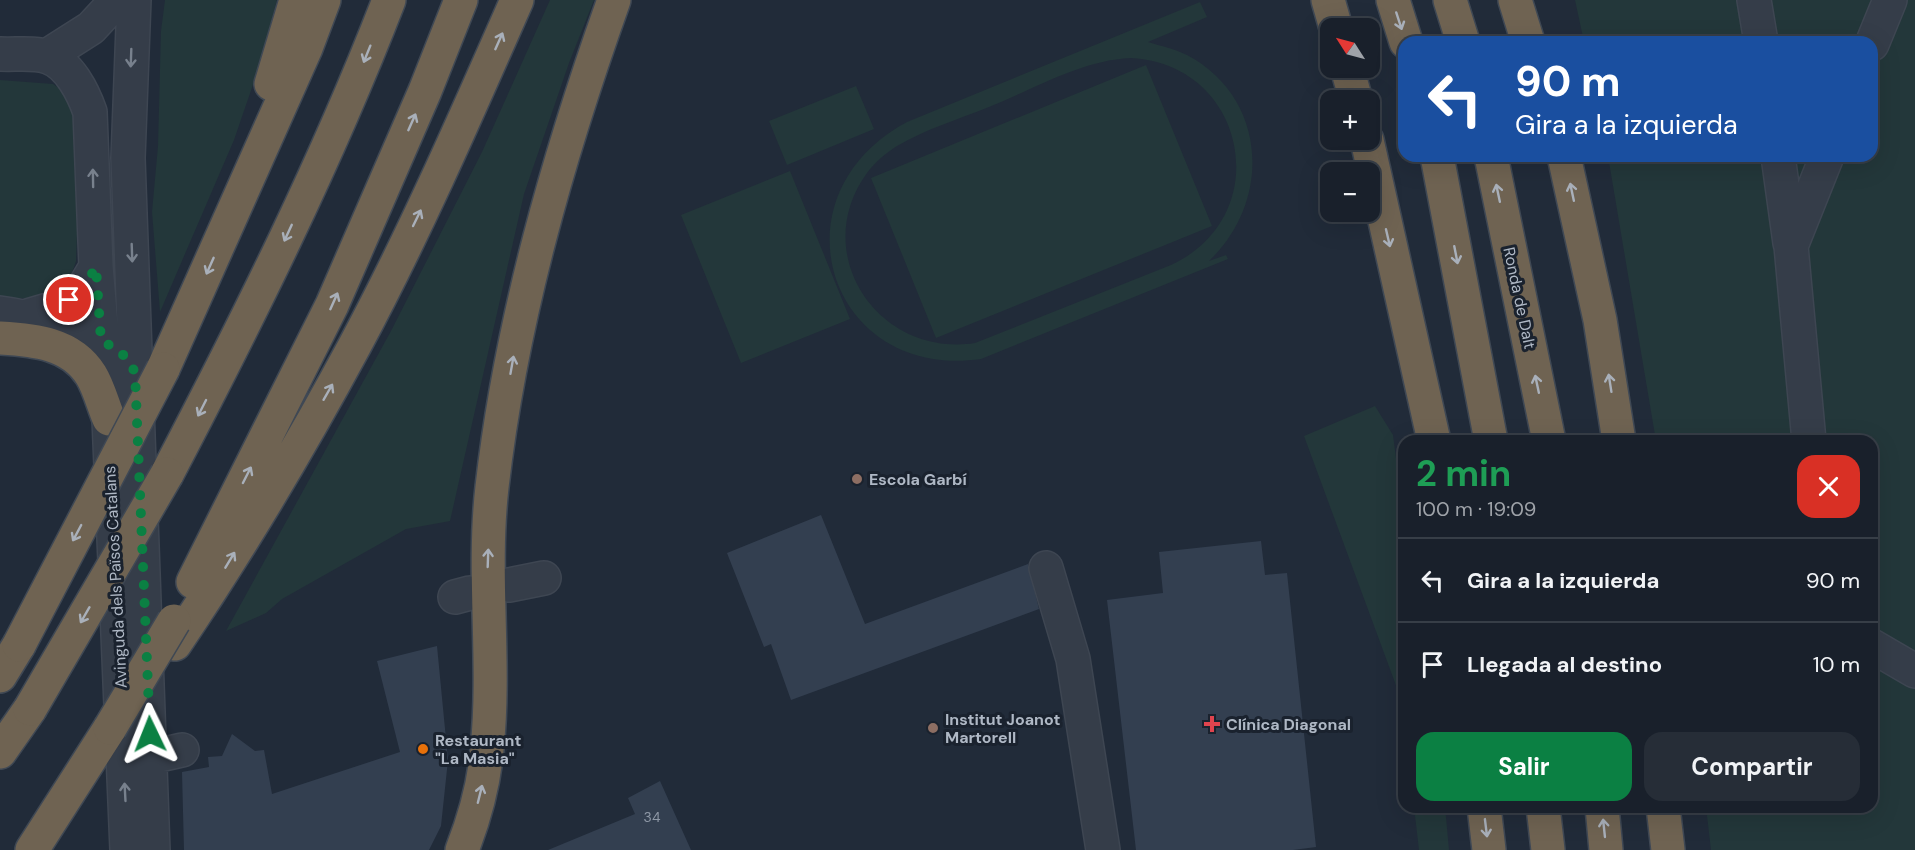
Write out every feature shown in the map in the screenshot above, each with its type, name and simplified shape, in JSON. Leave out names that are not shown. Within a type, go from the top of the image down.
[{"type":"highway","points":[[234,212],[296,0]]},
{"type":"highway","points":[[0,676],[19,645],[149,371],[234,212],[306,48],[324,0]]},
{"type":"highway","points":[[0,752],[30,709],[167,474],[238,338],[338,126],[389,0]]},
{"type":"highway","points":[[174,633],[332,305],[425,91],[461,0]]},
{"type":"highway","points":[[32,850],[174,633],[233,555],[355,345],[456,140],[517,0]]},
{"type":"highway","points":[[462,850],[482,787],[488,748],[487,578],[492,487],[517,337],[545,221],[584,84],[614,0]]},
{"type":"highway","points":[[545,221],[608,57],[633,0]]},
{"type":"highway","points":[[1328,0],[1333,18]]},
{"type":"highway","points":[[1393,0],[1404,36]]},
{"type":"highway","points":[[1450,0],[1461,36]]},
{"type":"highway","points":[[1515,0],[1526,36]]},
{"type":"highway","points":[[1538,0],[1544,36]]},
{"type":"highway","points":[[1368,150],[1433,435]]},
{"type":"highway","points":[[1438,162],[1490,435]]},
{"type":"highway","name":"Ronda de Dalt","points":[[1492,162],[1548,435]]},
{"type":"highway","points":[[1565,162],[1600,320],[1618,435]]},
{"type":"highway","points":[[8,323],[57,346],[75,358],[91,375],[109,419]]},
{"type":"highway","points":[[1485,813],[1489,850]]},
{"type":"highway","points":[[1544,813],[1548,850]]},
{"type":"highway","points":[[1603,813],[1606,850]]},
{"type":"highway","points":[[1664,813],[1668,850]]},
{"type":"street","points":[[0,54],[47,56],[91,28],[117,0]]},
{"type":"street","name":"Avinguda dels Països Catalans","points":[[134,0],[128,158],[149,371],[166,754],[153,850]]},
{"type":"street","points":[[1754,0],[1760,36]]},
{"type":"street","points":[[1875,36],[1890,0]]},
{"type":"street","name":"Avinguda dels Països Catalans","points":[[47,56],[63,66],[85,98],[90,112],[96,267],[109,419],[127,850]]},
{"type":"street","points":[[1779,162],[1791,246],[1808,435]]},
{"type":"street","points":[[1791,246],[1825,162]]},
{"type":"street","points":[[8,323],[58,307],[81,292],[96,267]]},
{"type":"street","points":[[8,323],[101,341],[149,371]]},
{"type":"street","points":[[1046,568],[1073,659],[1103,850]]},
{"type":"street","points":[[509,585],[543,578]]},
{"type":"street","points":[[1878,649],[1915,671]]},
{"type":"green space","points":[[165,0],[277,0],[260,64],[234,140],[160,312],[152,212],[158,146],[161,31]]},
{"type":"green space","points":[[550,0],[594,0],[569,63],[524,194],[450,521],[406,529],[282,599],[266,613],[226,631],[391,331],[482,152]]},
{"type":"green space","points":[[1575,0],[1915,0],[1915,850],[1711,850],[1707,813],[1878,813],[1878,435],[1655,435],[1609,162],[1878,162],[1878,36],[1583,36]]},
{"type":"green space","points":[[1200,2],[1207,17],[1148,42],[1187,55],[1214,74],[1233,97],[1246,123],[1252,152],[1251,181],[1244,210],[1229,237],[1209,261],[1226,255],[1228,259],[981,359],[929,358],[886,342],[854,313],[835,276],[830,235],[839,193],[864,154],[907,122]],"holes":[[[1131,58],[1170,67],[1201,86],[1223,113],[1234,145],[1236,180],[1226,213],[1204,242],[1171,265],[975,343],[940,343],[909,334],[883,317],[863,294],[850,266],[845,236],[851,204],[867,173],[877,161],[897,146],[931,129],[989,107],[1058,76],[1094,64]]]},
{"type":"green space","points":[[1146,65],[1212,226],[936,338],[871,178]]},
{"type":"green space","points":[[0,80],[53,84],[66,93],[81,129],[76,261],[64,284],[56,291],[37,297],[0,298]]},
{"type":"green space","points":[[856,86],[874,129],[787,165],[769,121]]},
{"type":"green space","points":[[790,171],[850,319],[741,363],[681,215]]},
{"type":"green space","points":[[1375,406],[1393,435],[1398,474],[1398,691],[1304,436]]},
{"type":"green space","points":[[1415,813],[1446,813],[1449,850],[1419,850]]},
{"type":"building","points":[[821,515],[865,624],[1028,564],[1039,609],[791,700],[771,644],[764,647],[727,553]]},
{"type":"building","name":"Clínica Diagonal","points":[[1261,541],[1265,575],[1287,573],[1316,847],[1293,850],[1136,850],[1107,600],[1163,593],[1159,552]]},
{"type":"building","name":"Restaurant \"La Masia\"","points":[[437,646],[448,760],[441,826],[429,850],[184,850],[182,772],[209,767],[208,757],[222,756],[232,734],[255,751],[264,750],[272,794],[400,752],[377,661]]},
{"type":"building","points":[[660,781],[691,850],[548,850],[635,814],[628,798]]},
{"type":"place","name":"Escola Garbí","points":[[857,479]]},
{"type":"place","name":"Clínica Diagonal","points":[[1212,724]]},
{"type":"place","name":"Institut Joanot Martorell","points":[[933,728]]},
{"type":"place","name":"Restaurant \"La Masia\"","points":[[423,749]]},
{"type":"route","points":[[69,300],[81,292],[96,267],[101,341],[117,349],[129,360],[135,373],[150,734]]}]
